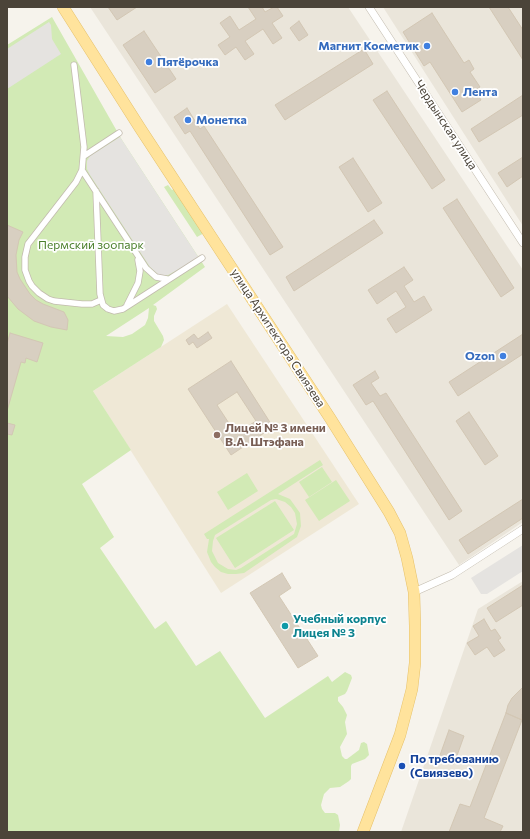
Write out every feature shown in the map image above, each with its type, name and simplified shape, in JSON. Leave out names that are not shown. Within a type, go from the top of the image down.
[{"type":"main road","name":"улица Архитектора Свиязева","points":[[63,7],[140,128],[330,418],[389,512],[400,533],[414,592],[415,663],[412,689],[400,735],[363,832]]},
{"type":"street","name":"Чердынская улица","points":[[369,7],[523,242]]},
{"type":"street","points":[[74,65],[84,156],[82,170],[76,182],[28,244],[25,257],[25,270],[29,281],[35,289],[48,299],[82,304],[92,304],[102,300]]},
{"type":"street","points":[[84,156],[119,133]]},
{"type":"street","points":[[82,170],[146,268],[152,275],[160,279],[167,279]]},
{"type":"street","points":[[96,190],[99,279],[103,305],[110,311],[119,310],[126,307],[167,279],[202,258]]},
{"type":"street","points":[[126,307],[136,288],[140,276],[140,266],[137,254]]},
{"type":"street","points":[[414,592],[452,575],[523,529]]},
{"type":"shaded area","points":[[90,7],[348,7],[523,270],[523,522],[459,565]]},
{"type":"shaded area","points":[[383,7],[523,7],[523,226]]},
{"type":"shaded area","points":[[49,22],[51,25],[52,39],[61,54],[7,89],[7,49]]},
{"type":"shaded area","points":[[120,137],[199,258],[168,275],[159,275],[150,267],[87,169],[87,161],[90,156]]},
{"type":"shaded area","name":"Лицей № 3 имени В.А. Штэфана","points":[[227,304],[359,504],[221,593],[93,391]]},
{"type":"shaded area","points":[[523,545],[523,571],[487,594],[481,594],[471,578]]},
{"type":"shaded area","points":[[523,581],[523,832],[401,832],[478,609]]},
{"type":"green space","name":"Пермский зоопарк","points":[[52,17],[122,140],[205,267],[153,305],[156,306],[157,309],[154,316],[154,321],[164,340],[161,347],[93,391],[131,450],[82,484],[114,537],[100,548],[155,629],[166,621],[196,666],[220,651],[265,718],[328,676],[332,682],[345,672],[351,675],[352,678],[347,691],[345,694],[338,697],[338,701],[347,715],[345,722],[347,734],[340,747],[342,756],[347,759],[359,750],[361,743],[364,742],[367,744],[369,755],[365,759],[352,764],[351,779],[349,781],[340,787],[330,788],[324,794],[321,805],[322,809],[325,813],[335,813],[338,815],[340,825],[339,832],[7,832],[7,45]],"holes":[[[149,308],[148,318],[145,325],[132,334],[123,337],[106,336]]]},
{"type":"green space","points":[[168,185],[172,190],[177,187],[206,232],[197,237],[164,187]]},
{"type":"green space","points":[[320,460],[323,465],[278,494],[290,499],[300,513],[301,526],[297,537],[244,573],[228,574],[221,572],[215,567],[207,552],[209,539],[207,539],[204,534]],"holes":[[[276,499],[285,502],[295,513],[297,524],[294,534],[236,570],[228,569],[218,563],[212,551],[215,535],[271,500]]]},
{"type":"green space","points":[[322,467],[332,482],[309,497],[299,482]]},
{"type":"green space","points":[[247,473],[258,491],[228,510],[217,492]]},
{"type":"green space","points":[[336,480],[350,501],[319,521],[305,500]]},
{"type":"green space","points":[[275,501],[294,530],[235,568],[216,538]]},
{"type":"building","points":[[108,7],[137,7],[117,20]]},
{"type":"building","points":[[248,7],[262,7],[265,12],[277,7],[283,16],[272,23],[282,38],[273,44],[263,29],[245,41],[254,54],[245,60],[236,47],[225,55],[218,45],[230,37],[220,23],[230,16],[239,30],[256,19]]},
{"type":"building","points":[[489,7],[508,7],[523,30],[523,60]]},
{"type":"building","points":[[432,13],[464,63],[469,60],[474,69],[470,72],[480,87],[475,90],[481,100],[462,112],[430,62],[424,66],[403,32]]},
{"type":"building","points":[[299,21],[308,35],[299,41],[290,28]]},
{"type":"building","name":"Пятёрочка","points":[[144,31],[176,79],[155,93],[123,45]]},
{"type":"building","points":[[364,49],[373,64],[285,120],[275,105]]},
{"type":"building","points":[[387,91],[445,180],[432,189],[373,100]]},
{"type":"building","points":[[523,95],[523,115],[479,142],[471,129]]},
{"type":"building","points":[[187,108],[200,129],[204,126],[283,247],[270,255],[190,131],[185,134],[174,117]]},
{"type":"building","points":[[523,157],[523,176],[507,187],[498,173]]},
{"type":"building","points":[[353,158],[382,203],[368,212],[339,167]]},
{"type":"building","points":[[457,199],[514,288],[501,297],[443,208]]},
{"type":"building","points":[[374,220],[383,233],[294,291],[286,277]]},
{"type":"building","points":[[7,225],[23,232],[19,240],[16,255],[17,272],[20,279],[36,300],[64,312],[68,320],[67,330],[51,327],[34,321],[18,309],[7,296]]},
{"type":"building","points":[[404,267],[413,280],[404,286],[414,302],[424,296],[432,310],[396,333],[387,319],[406,307],[396,291],[377,304],[368,290]]},
{"type":"building","points":[[208,332],[212,338],[197,348],[193,342],[189,345],[186,340],[194,334],[198,339]]},
{"type":"building","points":[[10,333],[43,343],[37,362],[26,358],[25,363],[21,362],[7,411],[7,344]]},
{"type":"building","points":[[523,334],[523,354],[458,396],[449,382]]},
{"type":"building","points":[[231,361],[273,427],[231,455],[188,389]],"holes":[[[237,392],[256,421],[236,434],[217,405]]]},
{"type":"building","points":[[375,371],[379,378],[371,383],[380,396],[386,393],[462,511],[449,520],[373,401],[366,405],[353,385]]},
{"type":"building","points":[[469,412],[498,456],[485,465],[456,421]]},
{"type":"building","points":[[7,423],[15,425],[12,435],[7,434]]},
{"type":"building","points":[[523,499],[523,518],[468,554],[459,540]]},
{"type":"building","name":"Учебный корпус Лицея № 3","points":[[282,573],[291,588],[279,596],[318,656],[298,668],[250,593]]},
{"type":"building","points":[[523,585],[523,605],[496,622],[487,608]]},
{"type":"building","points":[[484,619],[491,631],[495,629],[501,638],[498,640],[505,650],[494,657],[487,647],[475,655],[467,643],[479,636],[473,626]]},
{"type":"building","points":[[523,687],[522,720],[506,713],[512,698]]},
{"type":"building","points":[[506,713],[522,720],[484,818],[503,826],[500,832],[449,832],[460,804],[470,807]]},
{"type":"building","points":[[449,730],[464,736],[454,764],[439,758]]},
{"type":"place","name":"Магнит Косметик","points":[[427,46]]},
{"type":"place","name":"Пятёрочка","points":[[149,62]]},
{"type":"place","name":"Лента","points":[[455,92]]},
{"type":"place","name":"Монетка","points":[[188,120]]},
{"type":"place","name":"Ozon","points":[[503,356]]},
{"type":"place","name":"Лицей № 3 имени В.А. Штэфана","points":[[217,435]]},
{"type":"place","name":"Учебный корпус Лицея № 3","points":[[285,626]]},
{"type":"place","name":"По требованию (Свиязево)","points":[[402,766]]}]
